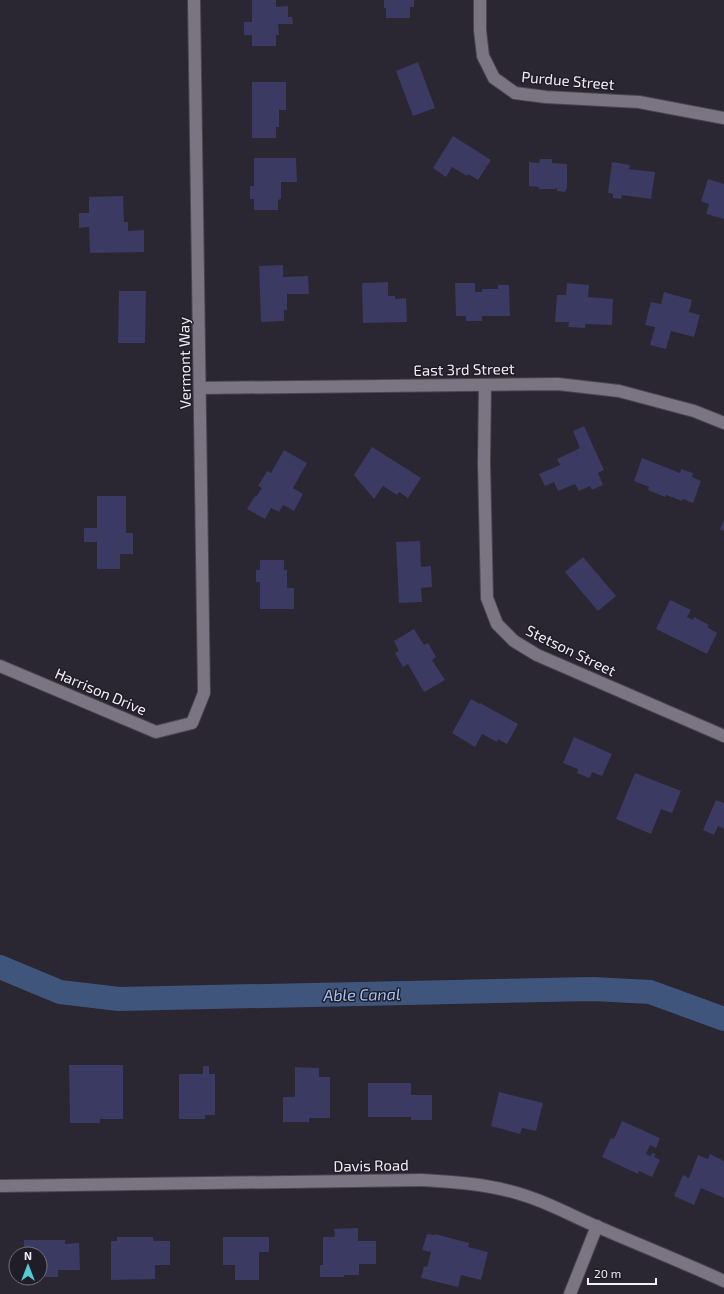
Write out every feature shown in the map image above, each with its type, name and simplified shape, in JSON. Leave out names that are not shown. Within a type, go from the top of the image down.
[{"type":"street","name":"Vermont Way","points":[[192,723],[204,693],[194,0]]},
{"type":"street","name":"Purdue Street","points":[[480,0],[480,30],[483,56],[494,78],[515,93],[639,102],[724,118]]},
{"type":"street","name":"East 3rd Street","points":[[200,388],[558,384],[619,391],[694,411],[724,422]]},
{"type":"street","name":"Stetson Street","points":[[486,385],[484,462],[487,598],[497,624],[514,641],[537,655],[724,736]]},
{"type":"street","name":"Harrison Drive","points":[[0,666],[156,732],[192,723]]},
{"type":"street","name":"Davis Road","points":[[0,1186],[421,1180],[490,1187],[520,1194],[557,1207],[724,1281]]},
{"type":"street","points":[[570,1294],[597,1226]]},
{"type":"building","points":[[252,0],[276,0],[276,7],[288,6],[288,17],[292,17],[293,24],[278,24],[279,35],[276,35],[276,46],[252,46],[252,35],[244,35],[244,22],[252,22]]},
{"type":"building","points":[[384,0],[414,0],[414,7],[410,7],[410,18],[386,18]]},
{"type":"building","points":[[418,62],[435,108],[413,116],[396,71]]},
{"type":"building","points":[[252,82],[286,82],[286,110],[279,110],[279,127],[276,127],[276,138],[252,138]]},
{"type":"building","points":[[453,136],[491,160],[478,180],[468,174],[467,176],[452,167],[446,177],[433,168]]},
{"type":"building","points":[[254,158],[296,158],[297,182],[281,182],[281,199],[278,200],[278,210],[254,210],[254,199],[250,199],[250,186],[254,186]]},
{"type":"building","points":[[540,159],[552,159],[552,163],[567,164],[567,188],[565,192],[557,191],[557,187],[556,189],[539,189],[539,187],[529,186],[529,162],[539,163]]},
{"type":"building","points":[[612,162],[630,165],[629,169],[655,172],[651,199],[622,195],[621,199],[613,198],[613,194],[608,193]]},
{"type":"building","points":[[708,179],[724,184],[724,219],[706,214],[709,204],[701,201]]},
{"type":"building","points":[[123,196],[124,222],[128,222],[128,231],[144,230],[144,252],[90,253],[89,227],[79,228],[79,213],[89,213],[89,197]]},
{"type":"building","points":[[283,265],[283,277],[308,276],[309,294],[287,294],[287,310],[284,310],[284,321],[261,322],[259,266]]},
{"type":"building","points":[[388,282],[388,296],[395,296],[395,299],[406,298],[407,322],[363,323],[362,283]]},
{"type":"building","points":[[455,283],[475,283],[475,292],[482,292],[482,289],[498,289],[498,285],[509,285],[510,316],[482,316],[482,321],[466,321],[466,316],[456,316]]},
{"type":"building","points":[[567,283],[589,285],[588,297],[613,299],[612,325],[585,324],[585,328],[568,327],[569,322],[555,322],[557,295],[566,295]]},
{"type":"building","points":[[119,291],[146,291],[145,343],[118,343]]},
{"type":"building","points":[[664,292],[692,300],[689,312],[700,315],[694,337],[671,331],[666,349],[650,345],[655,327],[645,325],[651,302],[661,304]]},
{"type":"building","points":[[584,426],[604,470],[598,473],[603,485],[592,490],[590,486],[579,491],[575,484],[558,491],[554,482],[545,486],[539,474],[560,465],[557,459],[580,448],[573,431]]},
{"type":"building","points":[[372,447],[421,478],[408,498],[399,492],[397,495],[383,486],[374,499],[354,475]]},
{"type":"building","points":[[284,450],[307,463],[293,488],[303,494],[294,511],[283,505],[279,512],[271,508],[265,519],[247,509],[262,488],[258,486],[267,471],[271,473]]},
{"type":"building","points":[[642,458],[680,473],[681,469],[693,473],[692,477],[701,481],[693,503],[683,499],[682,501],[666,495],[665,497],[648,490],[649,487],[634,481]]},
{"type":"building","points":[[97,496],[126,496],[126,533],[133,533],[133,554],[120,554],[120,569],[97,569],[97,542],[84,542],[84,528],[97,528]]},
{"type":"building","points":[[724,520],[724,531],[720,529]]},
{"type":"building","points":[[420,541],[421,567],[431,566],[432,587],[421,588],[422,602],[399,603],[396,542]]},
{"type":"building","points":[[583,557],[616,596],[598,611],[565,572]]},
{"type":"building","points":[[260,560],[284,560],[284,570],[287,570],[287,588],[294,588],[294,609],[260,609],[260,582],[256,582],[256,570],[260,570]]},
{"type":"building","points":[[670,600],[691,610],[687,617],[693,620],[694,617],[709,625],[707,627],[717,633],[707,654],[656,629]]},
{"type":"building","points":[[414,629],[424,645],[428,643],[436,657],[432,660],[445,680],[424,692],[408,664],[403,667],[395,653],[399,651],[394,641]]},
{"type":"building","points":[[471,699],[518,724],[507,744],[498,739],[497,742],[482,734],[475,747],[452,733]]},
{"type":"building","points":[[574,737],[612,754],[602,776],[592,772],[589,778],[577,773],[578,769],[563,763]]},
{"type":"building","points":[[635,773],[681,791],[672,813],[661,809],[651,834],[616,819]]},
{"type":"building","points":[[716,800],[724,803],[724,829],[718,826],[714,835],[703,830]]},
{"type":"building","points":[[69,1065],[123,1065],[123,1119],[100,1119],[100,1123],[70,1123]]},
{"type":"building","points":[[203,1066],[209,1066],[209,1074],[215,1074],[215,1115],[205,1115],[205,1119],[179,1119],[179,1074],[203,1074]]},
{"type":"building","points":[[295,1067],[319,1068],[319,1077],[330,1077],[330,1118],[309,1118],[309,1122],[283,1122],[283,1097],[295,1097]]},
{"type":"building","points":[[368,1083],[411,1083],[411,1095],[432,1095],[432,1120],[411,1120],[411,1117],[368,1117]]},
{"type":"building","points":[[499,1092],[543,1103],[536,1131],[522,1128],[520,1134],[491,1126]]},
{"type":"building","points":[[622,1121],[660,1138],[656,1148],[650,1145],[646,1154],[651,1156],[652,1153],[656,1154],[654,1157],[660,1160],[652,1177],[639,1171],[638,1174],[602,1157],[611,1138],[614,1139]]},
{"type":"building","points":[[710,1154],[724,1161],[724,1198],[701,1188],[694,1205],[674,1196],[683,1175],[689,1178],[698,1155],[708,1159]]},
{"type":"building","points":[[358,1228],[358,1241],[376,1241],[376,1264],[359,1264],[359,1275],[344,1275],[344,1277],[320,1277],[320,1265],[323,1265],[323,1237],[335,1237],[334,1229]]},
{"type":"building","points":[[427,1234],[435,1234],[469,1243],[468,1247],[488,1252],[481,1280],[461,1275],[458,1287],[421,1278],[424,1266],[427,1267],[431,1252],[422,1250]]},
{"type":"building","points":[[117,1237],[153,1237],[153,1241],[170,1241],[170,1265],[155,1265],[155,1279],[111,1280],[111,1241],[117,1241]]},
{"type":"building","points":[[223,1237],[269,1237],[269,1252],[259,1252],[259,1280],[235,1280],[235,1265],[223,1265]]},
{"type":"building","points":[[24,1240],[65,1240],[65,1244],[79,1243],[80,1270],[58,1270],[58,1277],[48,1277],[48,1246],[24,1246]]},
{"type":"waterway","name":"Able Canal","points":[[0,967],[60,992],[119,999],[593,989],[650,992],[724,1019]]}]
